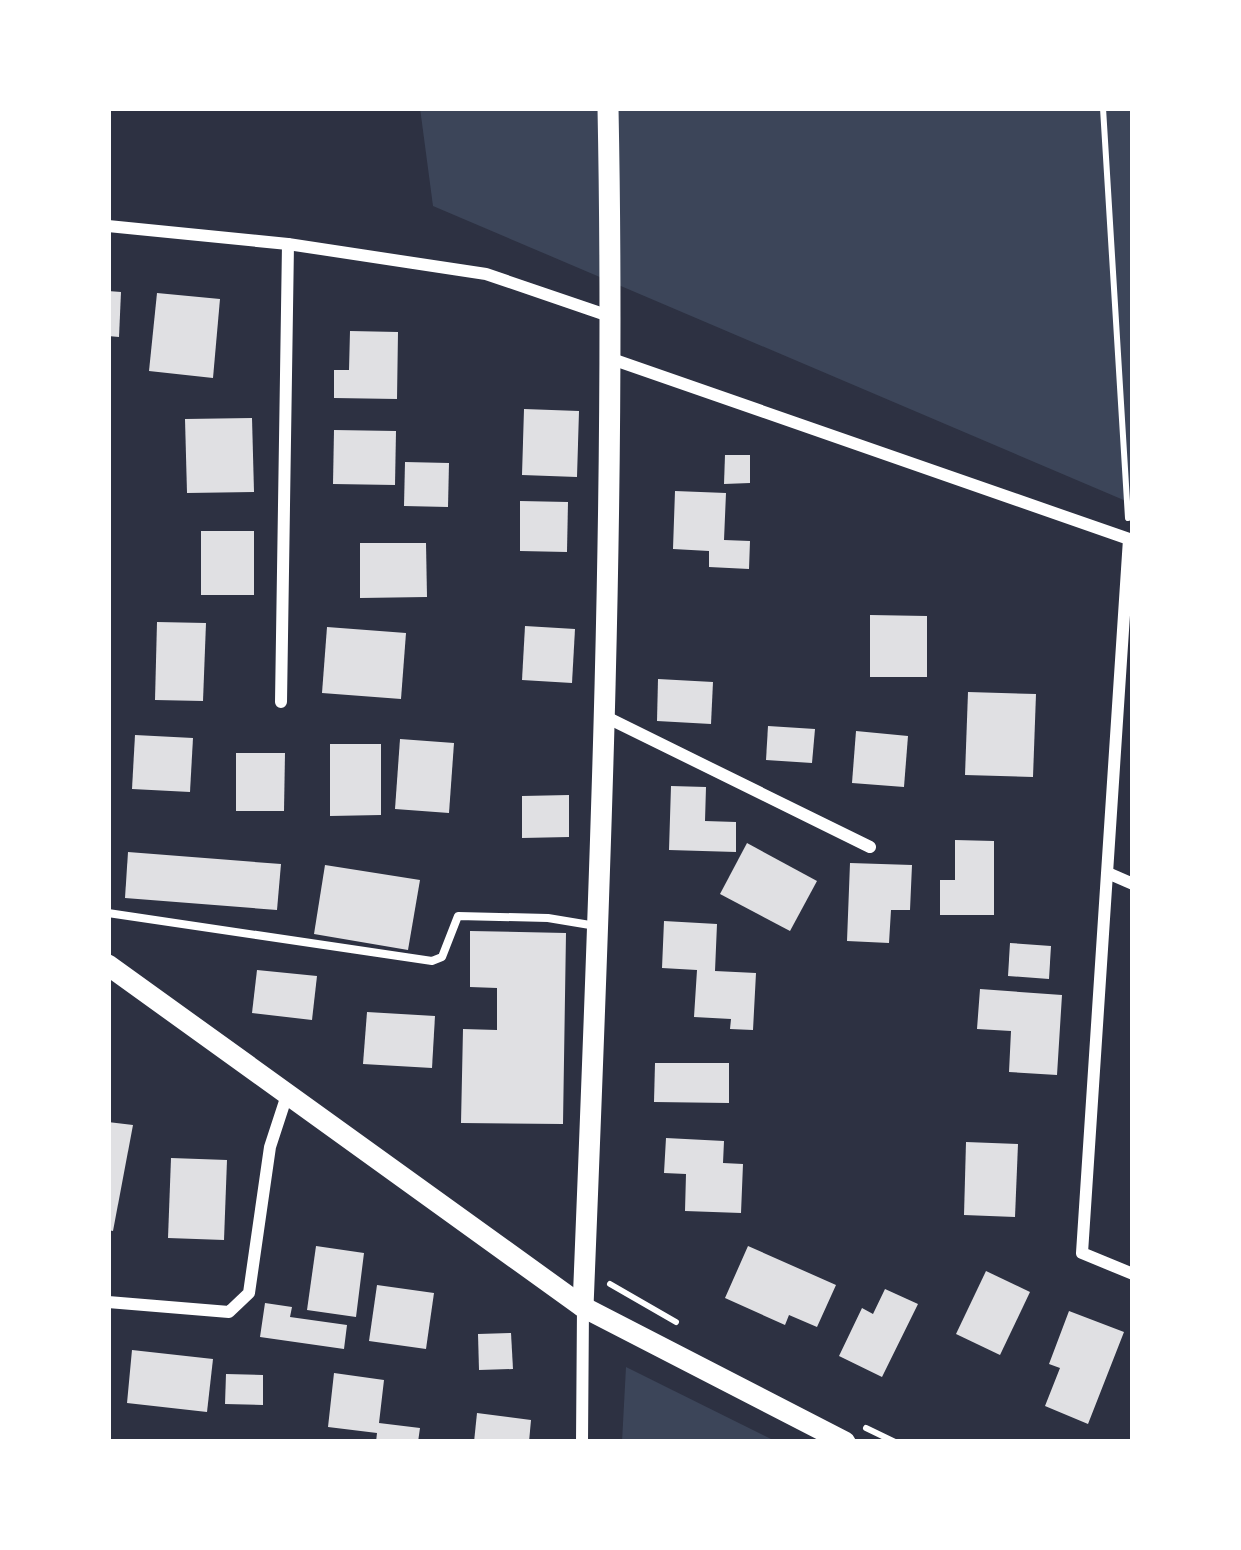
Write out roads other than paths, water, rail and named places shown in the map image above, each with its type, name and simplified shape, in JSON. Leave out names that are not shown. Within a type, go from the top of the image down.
[{"type":"street","points":[[582,1442],[584,1270],[606,717],[612,316],[608,108]]},
{"type":"street","points":[[108,226],[287,244],[486,274],[612,316]]},
{"type":"street","points":[[281,702],[287,244]]},
{"type":"street","points":[[609,358],[1129,539],[1082,1253],[1133,1274]]},
{"type":"street","points":[[606,717],[870,847]]},
{"type":"street","points":[[1110,874],[1133,884]]},
{"type":"street","points":[[108,965],[286,1098],[583,1307],[845,1442]]},
{"type":"street","points":[[108,1301],[229,1312],[249,1293],[270,1147],[286,1098]]},
{"type":"lane","points":[[108,913],[432,961],[442,957],[458,916],[548,918],[598,926]]}]
